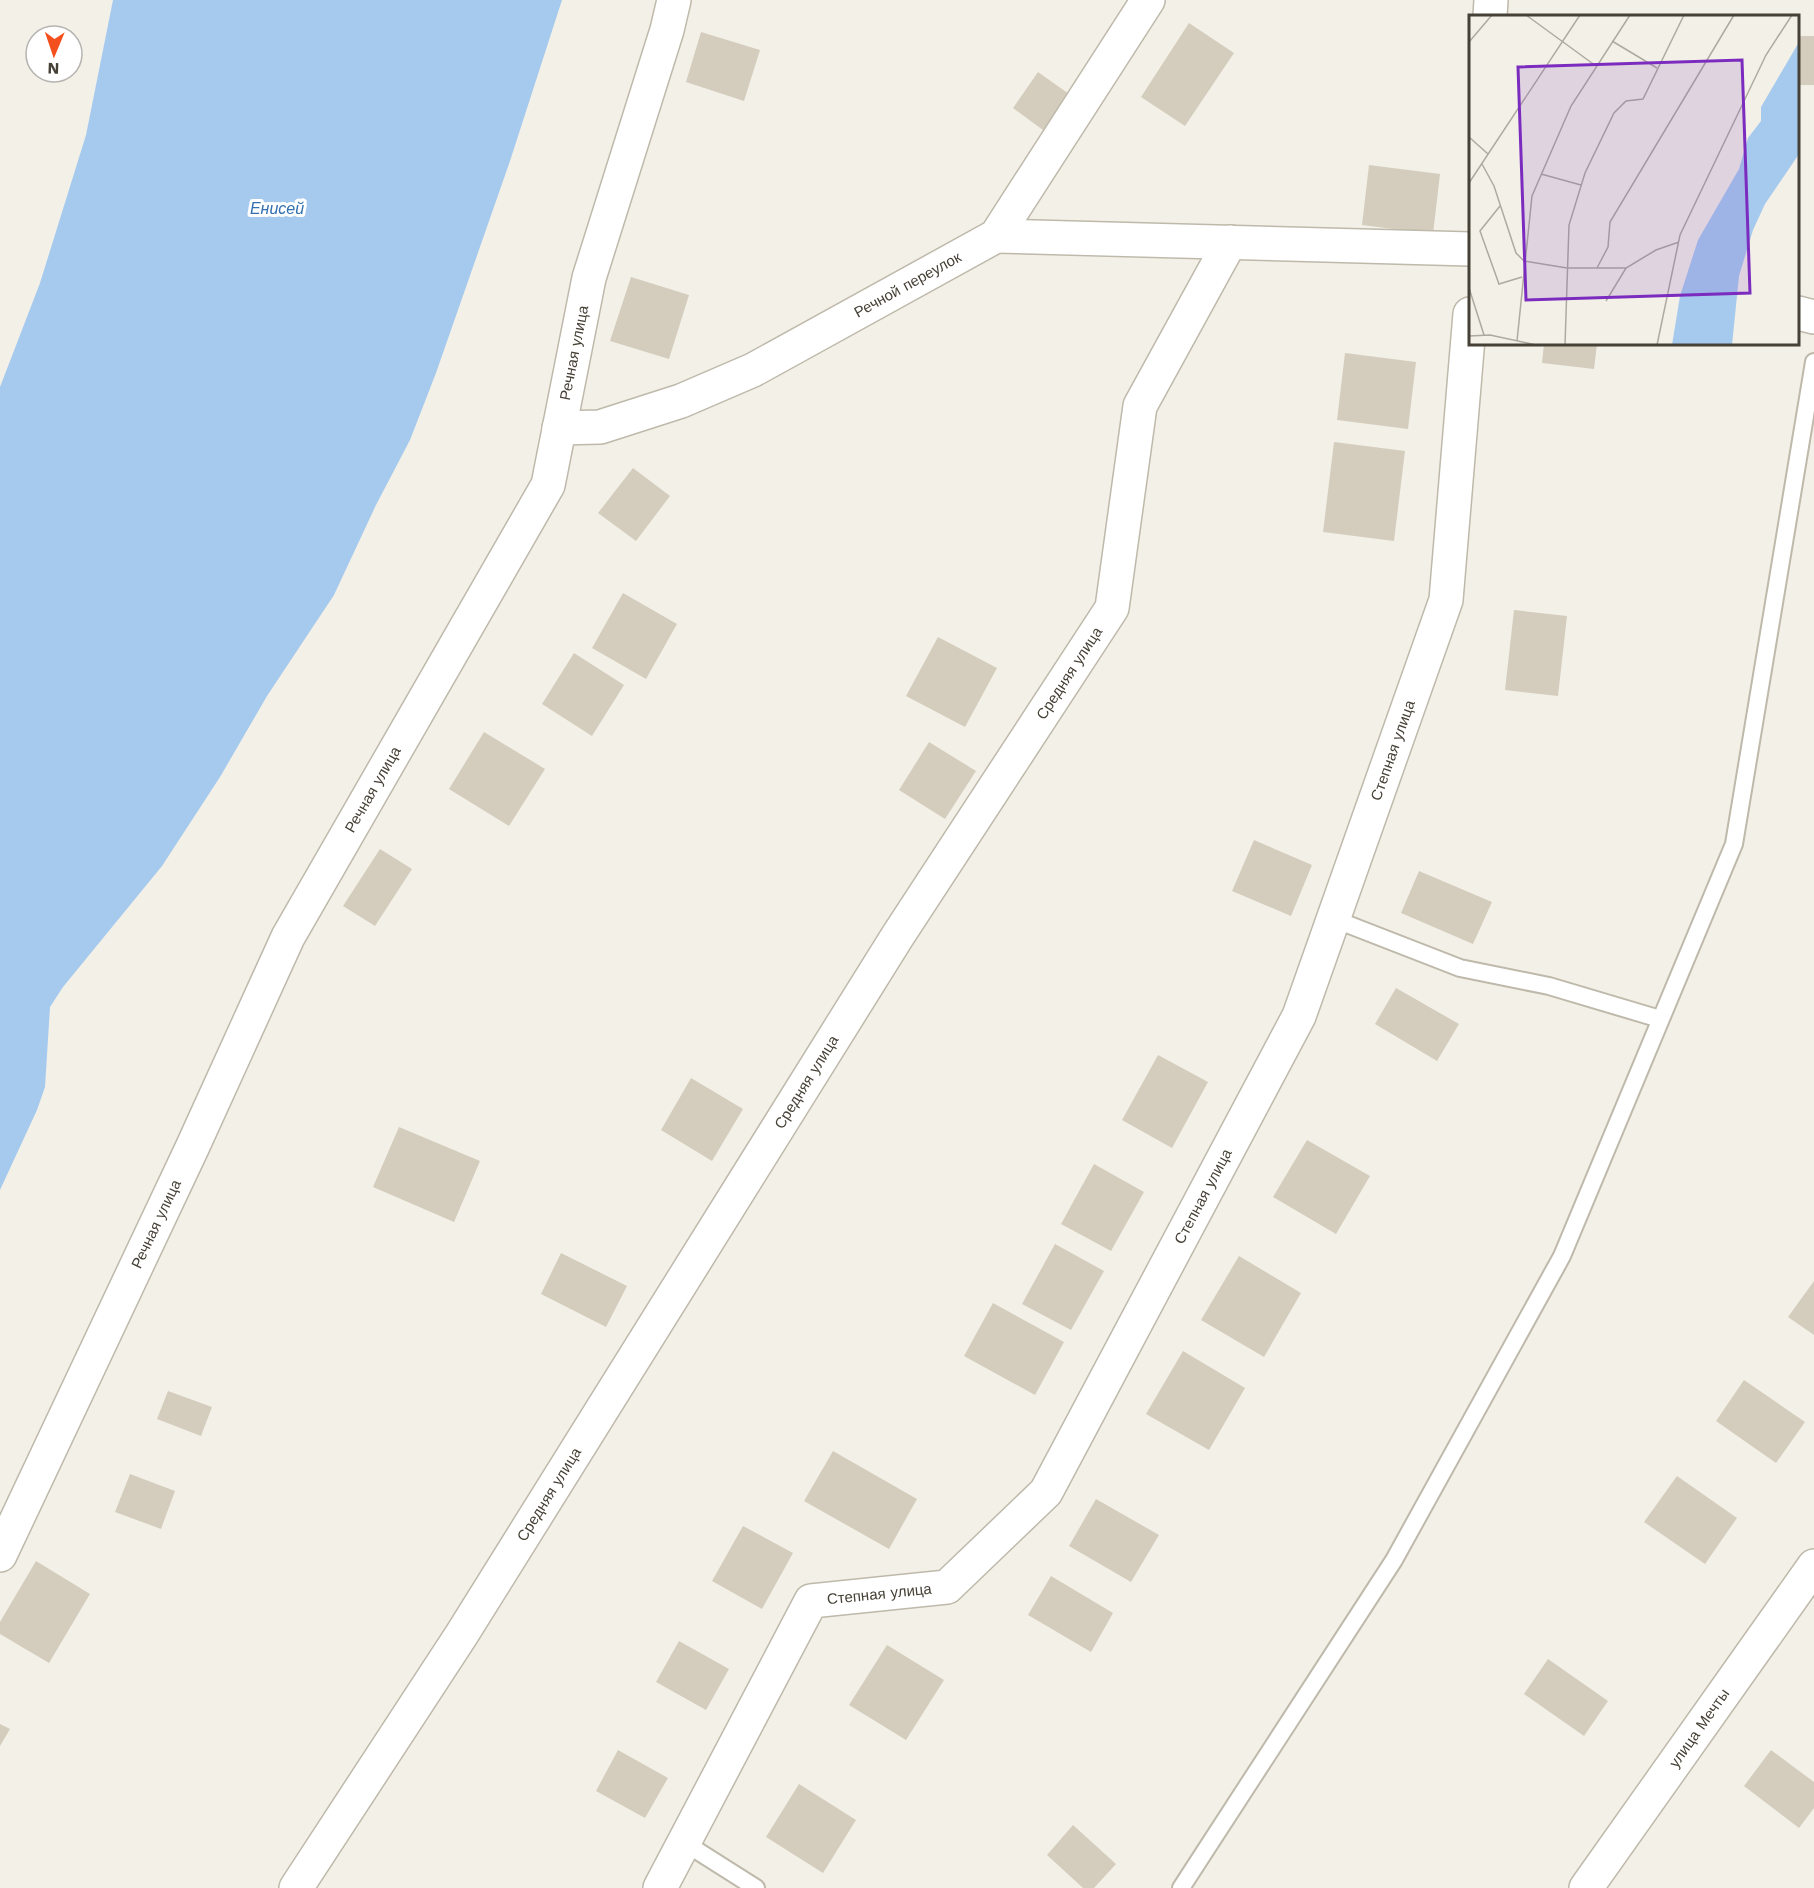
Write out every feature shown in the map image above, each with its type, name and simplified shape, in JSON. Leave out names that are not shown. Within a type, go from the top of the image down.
[{"type":"street","name":"Речная улица","points":[[0,1555],[192,1148],[288,937],[548,485],[589,278],[667,30],[674,0]]},
{"type":"street","name":"Речной переулок","points":[[559,428],[600,427],[681,401],[742,375],[819,335],[996,236],[1148,0]]},
{"type":"street","points":[[1490,15],[1491,0]]},
{"type":"street","points":[[996,236],[1469,249]]},
{"type":"street","name":"Средняя улица","points":[[296,1888],[462,1635],[897,938],[1112,608],[1140,406],[1230,242]]},
{"type":"street","points":[[1799,314],[1814,317]]},
{"type":"street","name":"Степная улица","points":[[660,1888],[811,1601],[947,1587],[1046,1492],[1299,1016],[1446,600],[1469,326]]},
{"type":"street","name":"улица Мечты","points":[[1586,1888],[1814,1566]]},
{"type":"lane","points":[[1188,1886],[1394,1560],[1556,1266],[1734,844],[1814,363]]},
{"type":"lane","points":[[1334,919],[1460,968],[1549,986],[1660,1019]]},
{"type":"lane","points":[[685,1843],[756,1888]]},
{"type":"water","name":"Енисей","points":[[113,0],[562,0],[510,161],[436,373],[410,440],[376,505],[334,595],[267,696],[220,777],[162,866],[63,987],[50,1007],[45,1087],[37,1110],[0,1190],[0,387],[40,283],[86,135]]},
{"type":"building","points":[[1189,23],[1234,53],[1185,126],[1141,97]]},
{"type":"building","points":[[701,32],[760,50],[744,101],[686,82]]},
{"type":"building","points":[[1799,36],[1814,36],[1814,85],[1799,85]]},
{"type":"building","points":[[1038,72],[1069,94],[1043,130],[1013,108]]},
{"type":"building","points":[[1369,165],[1440,174],[1433,234],[1362,225]]},
{"type":"building","points":[[631,277],[689,295],[669,359],[610,341]]},
{"type":"building","points":[[1544,345],[1597,345],[1594,369],[1542,363]]},
{"type":"building","points":[[1345,353],[1416,362],[1408,429],[1337,420]]},
{"type":"building","points":[[1334,442],[1405,451],[1394,541],[1323,532]]},
{"type":"building","points":[[633,468],[670,496],[636,541],[598,513]]},
{"type":"building","points":[[623,593],[677,624],[646,679],[592,648]]},
{"type":"building","points":[[1514,610],[1567,616],[1558,696],[1505,690]]},
{"type":"building","points":[[938,637],[997,668],[965,727],[906,696]]},
{"type":"building","points":[[574,653],[624,685],[592,736],[542,704]]},
{"type":"building","points":[[484,732],[545,769],[509,826],[449,789]]},
{"type":"building","points":[[929,742],[976,771],[945,819],[899,790]]},
{"type":"building","points":[[1254,840],[1312,865],[1291,916],[1232,891]]},
{"type":"building","points":[[380,849],[412,869],[375,926],[343,906]]},
{"type":"building","points":[[1419,871],[1492,902],[1473,944],[1401,913]]},
{"type":"building","points":[[1396,988],[1459,1024],[1437,1061],[1375,1024]]},
{"type":"building","points":[[1158,1055],[1208,1082],[1172,1148],[1122,1120]]},
{"type":"building","points":[[691,1078],[743,1109],[712,1161],[661,1130]]},
{"type":"building","points":[[399,1127],[480,1161],[454,1222],[373,1187]]},
{"type":"building","points":[[1307,1140],[1370,1176],[1336,1234],[1273,1197]]},
{"type":"building","points":[[1094,1164],[1144,1192],[1111,1251],[1061,1224]]},
{"type":"building","points":[[1055,1244],[1104,1271],[1071,1330],[1022,1304]]},
{"type":"building","points":[[561,1253],[627,1286],[606,1327],[541,1294]]},
{"type":"building","points":[[1239,1256],[1301,1293],[1264,1357],[1201,1320]]},
{"type":"building","points":[[1814,1281],[1814,1335],[1788,1317]]},
{"type":"building","points":[[993,1303],[1064,1342],[1035,1395],[964,1356]]},
{"type":"building","points":[[1183,1351],[1245,1388],[1209,1450],[1146,1414]]},
{"type":"building","points":[[1744,1380],[1805,1422],[1776,1463],[1716,1421]]},
{"type":"building","points":[[168,1391],[212,1407],[201,1436],[157,1419]]},
{"type":"building","points":[[833,1451],[917,1499],[889,1549],[804,1501]]},
{"type":"building","points":[[130,1474],[175,1491],[161,1529],[115,1512]]},
{"type":"building","points":[[1677,1476],[1737,1518],[1705,1564],[1644,1522]]},
{"type":"building","points":[[1096,1499],[1159,1535],[1131,1582],[1069,1546]]},
{"type":"building","points":[[743,1526],[793,1553],[762,1609],[712,1581]]},
{"type":"building","points":[[36,1561],[90,1594],[49,1663],[0,1634],[0,1622]]},
{"type":"building","points":[[1051,1576],[1113,1613],[1091,1652],[1028,1615]]},
{"type":"building","points":[[679,1641],[729,1669],[706,1710],[656,1682]]},
{"type":"building","points":[[887,1645],[944,1680],[906,1740],[849,1705]]},
{"type":"building","points":[[1548,1659],[1608,1701],[1584,1736],[1524,1694]]},
{"type":"building","points":[[0,1724],[10,1729],[0,1746]]},
{"type":"building","points":[[618,1750],[668,1778],[645,1818],[596,1791]]},
{"type":"building","points":[[1771,1750],[1814,1782],[1814,1808],[1799,1828],[1744,1786]]},
{"type":"building","points":[[799,1784],[856,1820],[823,1873],[766,1837]]},
{"type":"building","points":[[1073,1825],[1116,1864],[1094,1888],[1083,1888],[1047,1855]]}]
